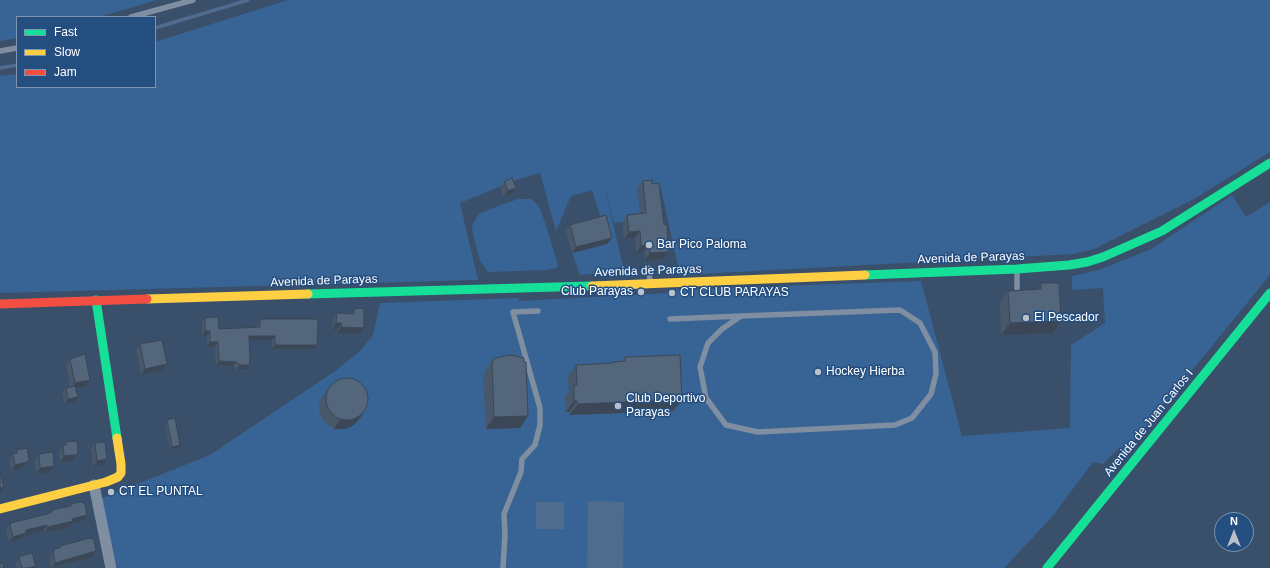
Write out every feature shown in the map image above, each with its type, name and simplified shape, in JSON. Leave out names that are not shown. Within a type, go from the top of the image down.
[{"type":"street","name":"Avenida de Parayas","points":[[0,304],[650,283],[1017,269],[1087,262],[1122,250],[1162,231],[1270,163]]},
{"type":"street","name":"Avenida de Juan Carlos I","points":[[1046,568],[1270,294]]},
{"type":"street","points":[[0,509],[94,485],[118,477],[121,473],[121,464],[96,300]]},
{"type":"street","points":[[94,485],[111,568]]},
{"type":"lane","points":[[135,16],[192,0]]},
{"type":"lane","points":[[0,51],[16,48]]},
{"type":"lane","points":[[650,268],[650,283]]},
{"type":"lane","points":[[1017,269],[1017,288]]},
{"type":"lane","points":[[670,319],[741,316],[900,310],[920,323],[935,352],[936,374],[931,394],[912,418],[895,425],[758,432],[726,425],[706,398],[700,367],[708,343],[722,329],[741,316]]},
{"type":"lane","points":[[503,568],[505,534],[504,514],[520,472],[522,459],[535,445],[540,425],[540,408],[513,312],[538,311]]},
{"type":"shaded area","points":[[0,0],[157,0],[102,16],[16,16],[16,38],[0,41]]},
{"type":"shaded area","points":[[288,0],[1270,0],[1270,152],[1194,199],[1094,249],[1073,254],[680,275],[661,189],[647,191],[641,220],[614,223],[604,183],[624,271],[580,275],[572,253],[602,221],[592,190],[571,196],[556,231],[540,173],[519,179],[460,203],[478,280],[0,293],[0,76],[16,74],[16,88],[156,88],[156,42]]},
{"type":"shaded area","name":"Club Deportivo Parayas","points":[[1232,195],[1246,217],[1270,202],[1270,275],[1127,450],[1119,448],[1103,464],[1093,462],[1052,517],[1004,568],[118,568],[114,559],[100,499],[210,455],[335,371],[360,351],[373,335],[380,303],[518,298],[519,301],[667,293],[668,290],[921,281],[962,436],[1070,428],[1071,345],[1105,323],[1103,288],[1072,290],[1072,276],[1099,270],[1151,249]]},
{"type":"shaded area","points":[[518,199],[531,199],[541,210],[558,265],[556,268],[547,270],[488,272],[480,261],[472,225],[479,214]]},
{"type":"shaded area","points":[[588,501],[624,502],[623,568],[587,568]]},
{"type":"shaded area","points":[[536,502],[564,502],[564,529],[536,529]]},
{"type":"building","points":[[512,178],[516,188],[508,191],[504,182]]},
{"type":"building","points":[[652,180],[652,184],[659,183],[664,225],[667,224],[668,252],[650,253],[649,245],[641,246],[640,231],[629,232],[627,215],[646,213],[643,181]]},
{"type":"building","points":[[606,215],[612,238],[576,247],[570,225]]},
{"type":"building","points":[[1041,283],[1059,283],[1061,321],[1010,323],[1008,291],[1041,289]]},
{"type":"building","points":[[357,308],[364,309],[364,328],[341,327],[342,323],[336,323],[337,313],[354,314],[354,311]]},
{"type":"building","points":[[218,317],[219,329],[260,327],[260,319],[318,319],[317,345],[275,345],[275,336],[249,336],[249,365],[240,365],[236,362],[219,361],[218,342],[210,342],[210,331],[205,331],[205,318]]},
{"type":"building","points":[[162,340],[167,364],[145,369],[140,344]]},
{"type":"building","points":[[85,354],[90,380],[75,383],[70,359]]},
{"type":"building","points":[[512,355],[524,358],[524,362],[526,362],[528,416],[494,417],[493,359]]},
{"type":"building","points":[[680,355],[682,400],[578,404],[577,401],[574,401],[574,385],[577,385],[576,365],[613,363],[625,361],[625,357]]},
{"type":"building","points":[[343,378],[351,378],[362,384],[368,395],[368,403],[362,414],[351,420],[343,420],[332,414],[326,403],[326,395],[332,384]]},
{"type":"building","points":[[75,386],[78,397],[68,399],[66,388]]},
{"type":"building","points":[[175,418],[180,445],[172,447],[167,420]]},
{"type":"building","points":[[77,441],[78,452],[76,455],[64,456],[63,445],[66,445],[66,442]]},
{"type":"building","points":[[105,442],[107,459],[97,461],[95,443]]},
{"type":"building","points":[[27,448],[29,460],[27,462],[15,465],[13,454],[17,453],[16,450]]},
{"type":"building","points":[[53,452],[54,466],[40,468],[39,454]]},
{"type":"building","points":[[0,473],[4,487],[0,488]]},
{"type":"building","points":[[81,502],[85,504],[87,515],[72,519],[73,521],[26,530],[26,533],[13,537],[10,526],[11,523],[47,514],[52,512],[52,510]]},
{"type":"building","points":[[90,538],[94,540],[96,551],[55,563],[53,552],[55,549],[60,548],[60,546]]},
{"type":"building","points":[[32,553],[36,566],[22,568],[19,559],[21,556]]},
{"type":"building","points":[[0,563],[2,563],[4,568],[0,568]]},
{"type":"waterway","points":[[156,28],[248,0]]},
{"type":"waterway","points":[[0,68],[16,65]]},
{"type":"traffic: fast","points":[[865,275],[1017,269],[1087,262],[1103,257],[1162,231],[1270,163]]},
{"type":"traffic: fast","points":[[308,294],[592,286]]},
{"type":"traffic: fast","points":[[1047,568],[1270,293]]},
{"type":"traffic: fast","points":[[96,300],[117,438]]},
{"type":"traffic: slow","points":[[592,286],[865,275]]},
{"type":"traffic: slow","points":[[147,299],[308,294]]},
{"type":"traffic: slow","points":[[0,509],[106,482],[118,477],[121,473],[121,464],[117,438]]},
{"type":"traffic: jam","points":[[0,304],[147,299]]},
{"type":"place","name":"Bar Pico Paloma","points":[[649,245]]},
{"type":"place","name":"Club Parayas","points":[[641,292]]},
{"type":"place","name":"CT CLUB PARAYAS","points":[[672,293]]},
{"type":"place","name":"El Pescador","points":[[1026,318]]},
{"type":"place","name":"Hockey Hierba","points":[[818,372]]},
{"type":"place","name":"Club Deportivo Parayas","points":[[618,406]]},
{"type":"place","name":"CT EL PUNTAL","points":[[111,492]]}]
